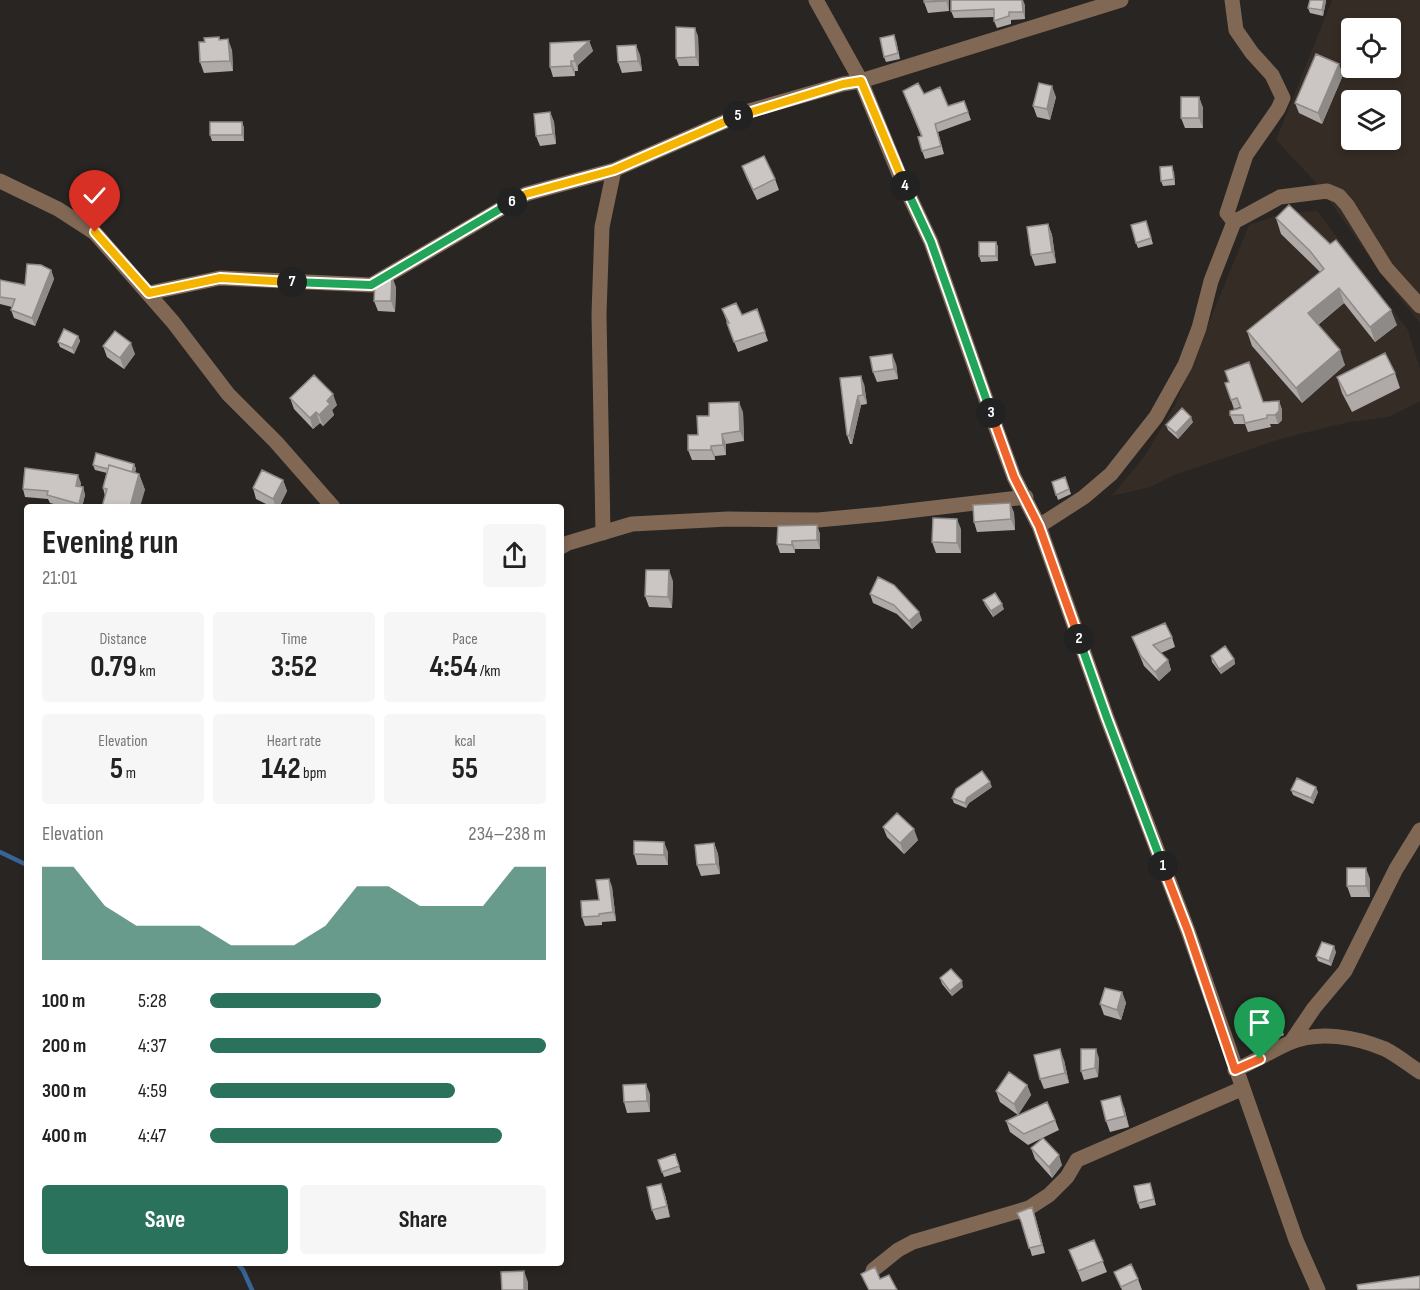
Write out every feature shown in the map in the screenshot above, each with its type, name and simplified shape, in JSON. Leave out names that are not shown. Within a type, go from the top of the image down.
[{"type":"street","points":[[816,0],[861,81],[899,174],[931,242],[1014,477],[1039,526],[1107,718],[1188,931],[1241,1089],[1296,1240],[1318,1290]]},
{"type":"street","points":[[149,293],[220,278],[371,285],[526,194],[614,170],[749,111],[861,81],[1121,0]]},
{"type":"street","points":[[1232,0],[1236,30],[1272,75],[1283,98],[1246,155],[1227,213],[1234,222]]},
{"type":"street","points":[[603,533],[599,314],[602,227],[614,170]]},
{"type":"street","points":[[0,181],[58,209],[95,232],[149,293],[228,394],[276,442],[330,504]]},
{"type":"street","points":[[1039,526],[1084,497],[1112,474],[1156,417],[1185,365],[1199,328],[1211,281],[1234,222],[1280,197],[1327,191],[1339,196],[1386,268],[1420,306]]},
{"type":"street","points":[[564,546],[632,524],[728,519],[818,520],[1026,497]]},
{"type":"street","points":[[1291,1042],[1314,1008],[1345,971],[1396,869],[1420,830]]},
{"type":"street","points":[[1235,1070],[1291,1042],[1321,1036],[1350,1038],[1386,1050],[1420,1072]]},
{"type":"street","points":[[873,1270],[898,1250],[913,1242],[1029,1208],[1049,1195],[1067,1177],[1077,1161],[1241,1089]]},
{"type":"shaded area","points":[[1332,0],[1420,0],[1420,323],[1390,286],[1319,186],[1276,140]]},
{"type":"shaded area","points":[[1317,211],[1408,330],[1420,369],[1420,401],[1389,417],[1349,422],[1280,439],[1175,475],[1150,487],[1112,496],[1146,454],[1175,405],[1249,225],[1283,213]]},
{"type":"building","points":[[924,0],[946,0],[946,1],[924,2]]},
{"type":"building","points":[[951,0],[1022,0],[1023,12],[1009,12],[1009,16],[994,21],[994,9],[951,11]]},
{"type":"building","points":[[1310,0],[1324,0],[1322,10],[1308,8]]},
{"type":"building","points":[[676,27],[695,28],[696,57],[676,58]]},
{"type":"building","points":[[894,35],[898,53],[884,57],[880,38]]},
{"type":"building","points":[[219,37],[219,40],[228,39],[230,61],[200,62],[199,42],[205,42],[204,38]]},
{"type":"building","points":[[589,41],[574,55],[575,61],[571,61],[571,66],[550,67],[550,43]]},
{"type":"building","points":[[636,45],[638,61],[618,62],[617,46]]},
{"type":"building","points":[[1316,54],[1339,64],[1318,113],[1295,103]]},
{"type":"building","points":[[918,83],[924,94],[940,87],[948,106],[964,101],[968,112],[935,124],[941,146],[922,151],[918,137],[922,136],[903,91]]},
{"type":"building","points":[[1039,83],[1052,86],[1047,109],[1033,106]]},
{"type":"building","points":[[1181,97],[1199,97],[1199,118],[1181,118]]},
{"type":"building","points":[[550,112],[553,134],[536,136],[534,114]]},
{"type":"building","points":[[210,122],[242,122],[242,135],[210,135]]},
{"type":"building","points":[[764,156],[775,179],[753,190],[742,166]]},
{"type":"building","points":[[1172,166],[1174,179],[1161,181],[1160,167]]},
{"type":"building","points":[[1289,205],[1330,244],[1336,240],[1391,310],[1370,327],[1339,288],[1308,313],[1340,350],[1296,388],[1247,331],[1324,269],[1310,251],[1276,218]]},
{"type":"building","points":[[1146,221],[1151,238],[1136,243],[1131,225]]},
{"type":"building","points":[[1048,224],[1052,252],[1031,255],[1027,227]]},
{"type":"building","points":[[979,242],[996,242],[996,256],[979,256]]},
{"type":"building","points":[[27,264],[41,265],[51,270],[32,318],[11,310],[15,299],[0,297],[0,280],[25,285]]},
{"type":"building","points":[[384,276],[392,276],[391,301],[374,301],[375,281]]},
{"type":"building","points":[[736,303],[742,315],[757,309],[765,332],[734,342],[722,309]]},
{"type":"building","points":[[64,329],[78,336],[72,348],[58,342]]},
{"type":"building","points":[[115,331],[131,343],[120,358],[103,346]]},
{"type":"building","points":[[1385,353],[1395,373],[1347,396],[1337,377]]},
{"type":"building","points":[[892,354],[894,369],[873,372],[870,357]]},
{"type":"building","points":[[1249,362],[1263,402],[1279,401],[1279,411],[1275,415],[1267,415],[1267,418],[1245,423],[1243,415],[1230,415],[1230,411],[1241,408],[1237,398],[1231,400],[1225,383],[1229,382],[1225,371]]},
{"type":"building","points":[[314,375],[333,394],[327,401],[330,404],[319,415],[316,412],[310,418],[290,398]]},
{"type":"building","points":[[861,376],[863,395],[858,396],[849,436],[847,435],[840,378]]},
{"type":"building","points":[[739,402],[740,431],[722,434],[723,445],[711,446],[711,450],[688,450],[688,435],[698,435],[697,416],[709,416],[709,403]]},
{"type":"building","points":[[1182,408],[1191,417],[1176,433],[1166,425]]},
{"type":"building","points":[[96,453],[134,464],[132,472],[109,465],[108,469],[93,465]]},
{"type":"building","points":[[109,465],[139,474],[131,504],[103,504],[107,489],[103,488]]},
{"type":"building","points":[[25,468],[78,475],[76,486],[83,487],[79,504],[47,495],[48,491],[23,489]]},
{"type":"building","points":[[262,470],[283,480],[273,499],[253,488]]},
{"type":"building","points":[[1065,477],[1069,489],[1056,495],[1052,482]]},
{"type":"building","points":[[1010,503],[1011,519],[974,522],[973,505]]},
{"type":"building","points":[[933,518],[957,519],[957,543],[932,542]]},
{"type":"building","points":[[817,525],[817,540],[792,541],[792,545],[777,544],[778,526]]},
{"type":"building","points":[[646,570],[669,570],[668,597],[645,596]]},
{"type":"building","points":[[878,577],[894,585],[919,612],[909,621],[894,605],[870,594]]},
{"type":"building","points":[[995,593],[1002,604],[991,611],[983,600]]},
{"type":"building","points":[[1165,623],[1172,637],[1153,645],[1168,660],[1155,672],[1141,656],[1132,637]]},
{"type":"building","points":[[1225,646],[1234,659],[1219,669],[1211,656]]},
{"type":"building","points":[[982,771],[990,782],[967,798],[965,803],[952,798],[956,789]]},
{"type":"building","points":[[1297,778],[1316,787],[1311,798],[1291,790]]},
{"type":"building","points":[[897,813],[914,829],[900,843],[883,827]]},
{"type":"building","points":[[634,841],[664,842],[664,855],[634,854]]},
{"type":"building","points":[[714,843],[716,864],[697,865],[695,845]]},
{"type":"building","points":[[1347,868],[1366,868],[1366,886],[1347,886]]},
{"type":"building","points":[[609,879],[613,912],[582,917],[581,901],[599,900],[596,880]]},
{"type":"building","points":[[1322,942],[1334,946],[1329,961],[1316,956]]},
{"type":"building","points":[[951,969],[962,981],[950,991],[940,978]]},
{"type":"building","points":[[1105,988],[1122,992],[1117,1010],[1100,1004]]},
{"type":"building","points":[[1273,1011],[1280,1024],[1257,1036],[1250,1024]]},
{"type":"building","points":[[1060,1049],[1065,1073],[1040,1079],[1034,1055]]},
{"type":"building","points":[[1081,1049],[1096,1049],[1095,1068],[1081,1071]]},
{"type":"building","points":[[1009,1072],[1027,1085],[1014,1104],[996,1091]]},
{"type":"building","points":[[646,1084],[647,1101],[624,1102],[623,1085]]},
{"type":"building","points":[[1120,1096],[1125,1116],[1106,1121],[1101,1101]]},
{"type":"building","points":[[1047,1102],[1055,1120],[1024,1134],[1006,1121]]},
{"type":"building","points":[[1043,1138],[1059,1155],[1049,1167],[1031,1148]]},
{"type":"building","points":[[675,1154],[679,1166],[662,1172],[658,1160]]},
{"type":"building","points":[[1150,1183],[1154,1199],[1138,1203],[1134,1186]]},
{"type":"building","points":[[661,1184],[667,1206],[652,1210],[647,1187]]},
{"type":"building","points":[[1032,1207],[1042,1245],[1029,1248],[1017,1213]]},
{"type":"building","points":[[1094,1240],[1103,1261],[1078,1271],[1069,1250]]},
{"type":"building","points":[[1131,1264],[1138,1279],[1121,1287],[1114,1272]]},
{"type":"building","points":[[875,1267],[880,1279],[889,1275],[897,1290],[869,1290],[861,1274]]},
{"type":"building","points":[[524,1271],[524,1290],[502,1290],[501,1272]]},
{"type":"building","points":[[1420,1276],[1420,1289],[1358,1290],[1357,1285]]},
{"type":"waterway","points":[[0,852],[24,864]]},
{"type":"waterway","points":[[240,1266],[252,1290]]},
{"type":"route","points":[[95,232],[149,293],[220,278],[371,285],[526,194],[614,170],[749,111],[861,81],[899,174],[931,242],[1014,477],[1039,526],[1107,718],[1188,931],[1235,1070],[1260,1059]]}]
